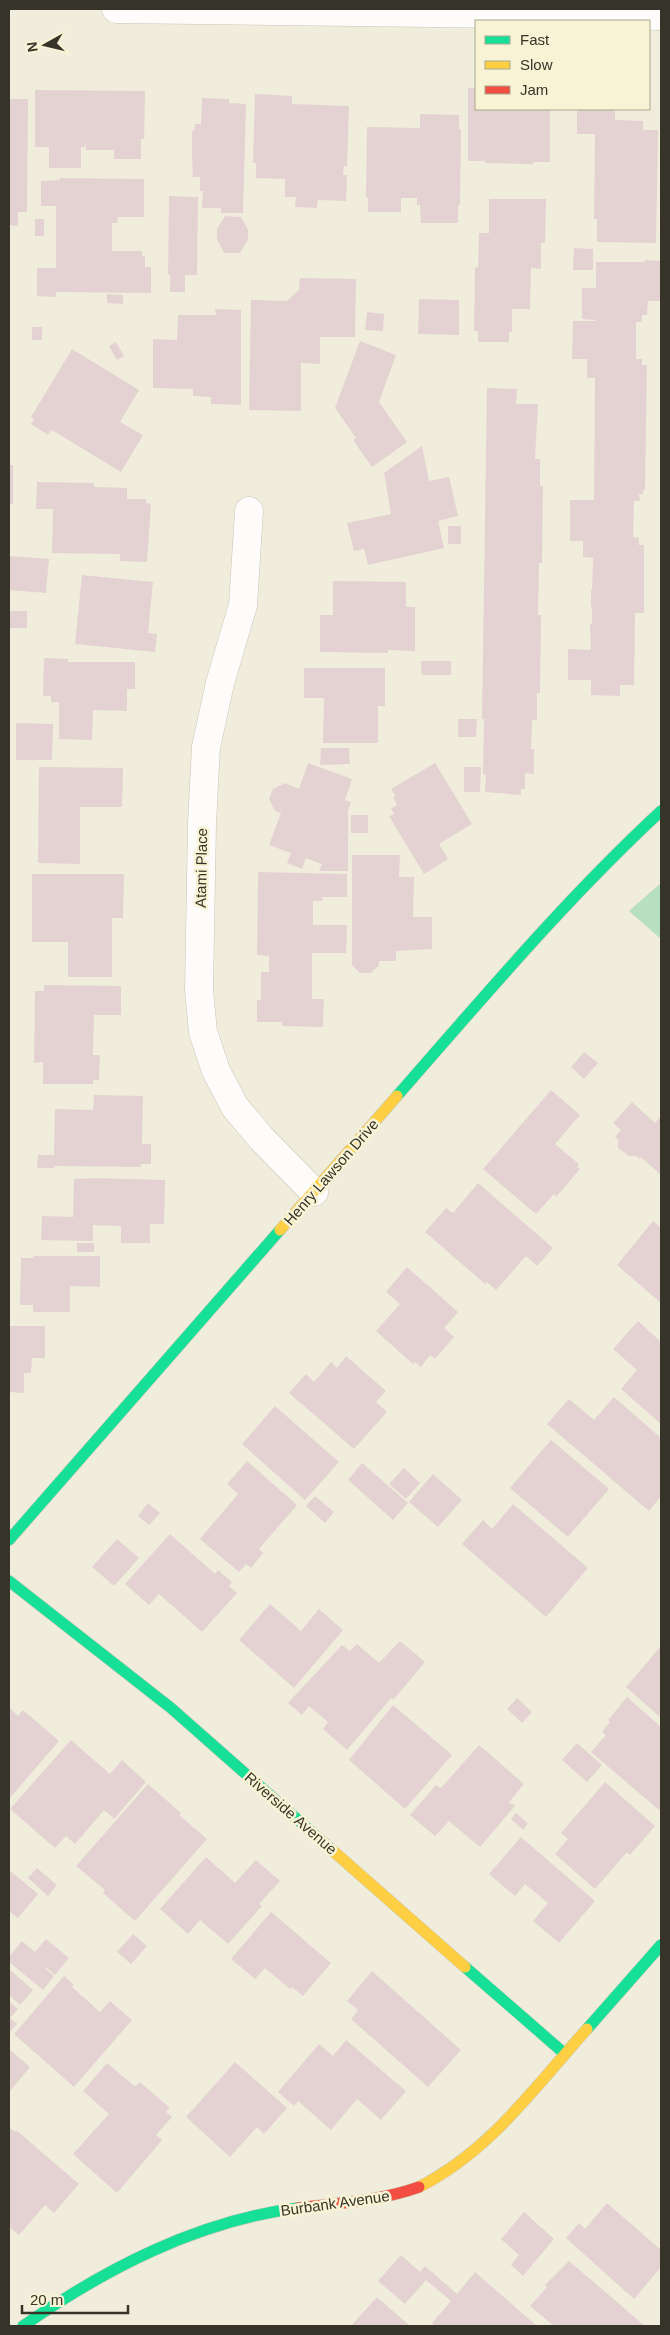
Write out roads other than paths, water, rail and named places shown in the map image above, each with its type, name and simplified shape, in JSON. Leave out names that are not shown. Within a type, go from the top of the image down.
[{"type":"street","points":[[116,9],[661,16]]},
{"type":"street","name":"Atami Place","points":[[249,511],[243,605],[220,683],[206,747],[202,823],[199,990],[203,1032],[216,1071],[235,1107],[261,1138],[314,1192]]},
{"type":"street","name":"Henry Lawson Drive","points":[[9,1540],[450,1034],[584,884],[661,811]]},
{"type":"street","name":"Riverside Avenue","points":[[9,1581],[172,1708],[565,2054]]},
{"type":"street","name":"Burbank Avenue","points":[[24,2326],[86,2284],[152,2249],[183,2237],[280,2210],[393,2196],[419,2187],[445,2174],[496,2132],[661,1945]]}]
